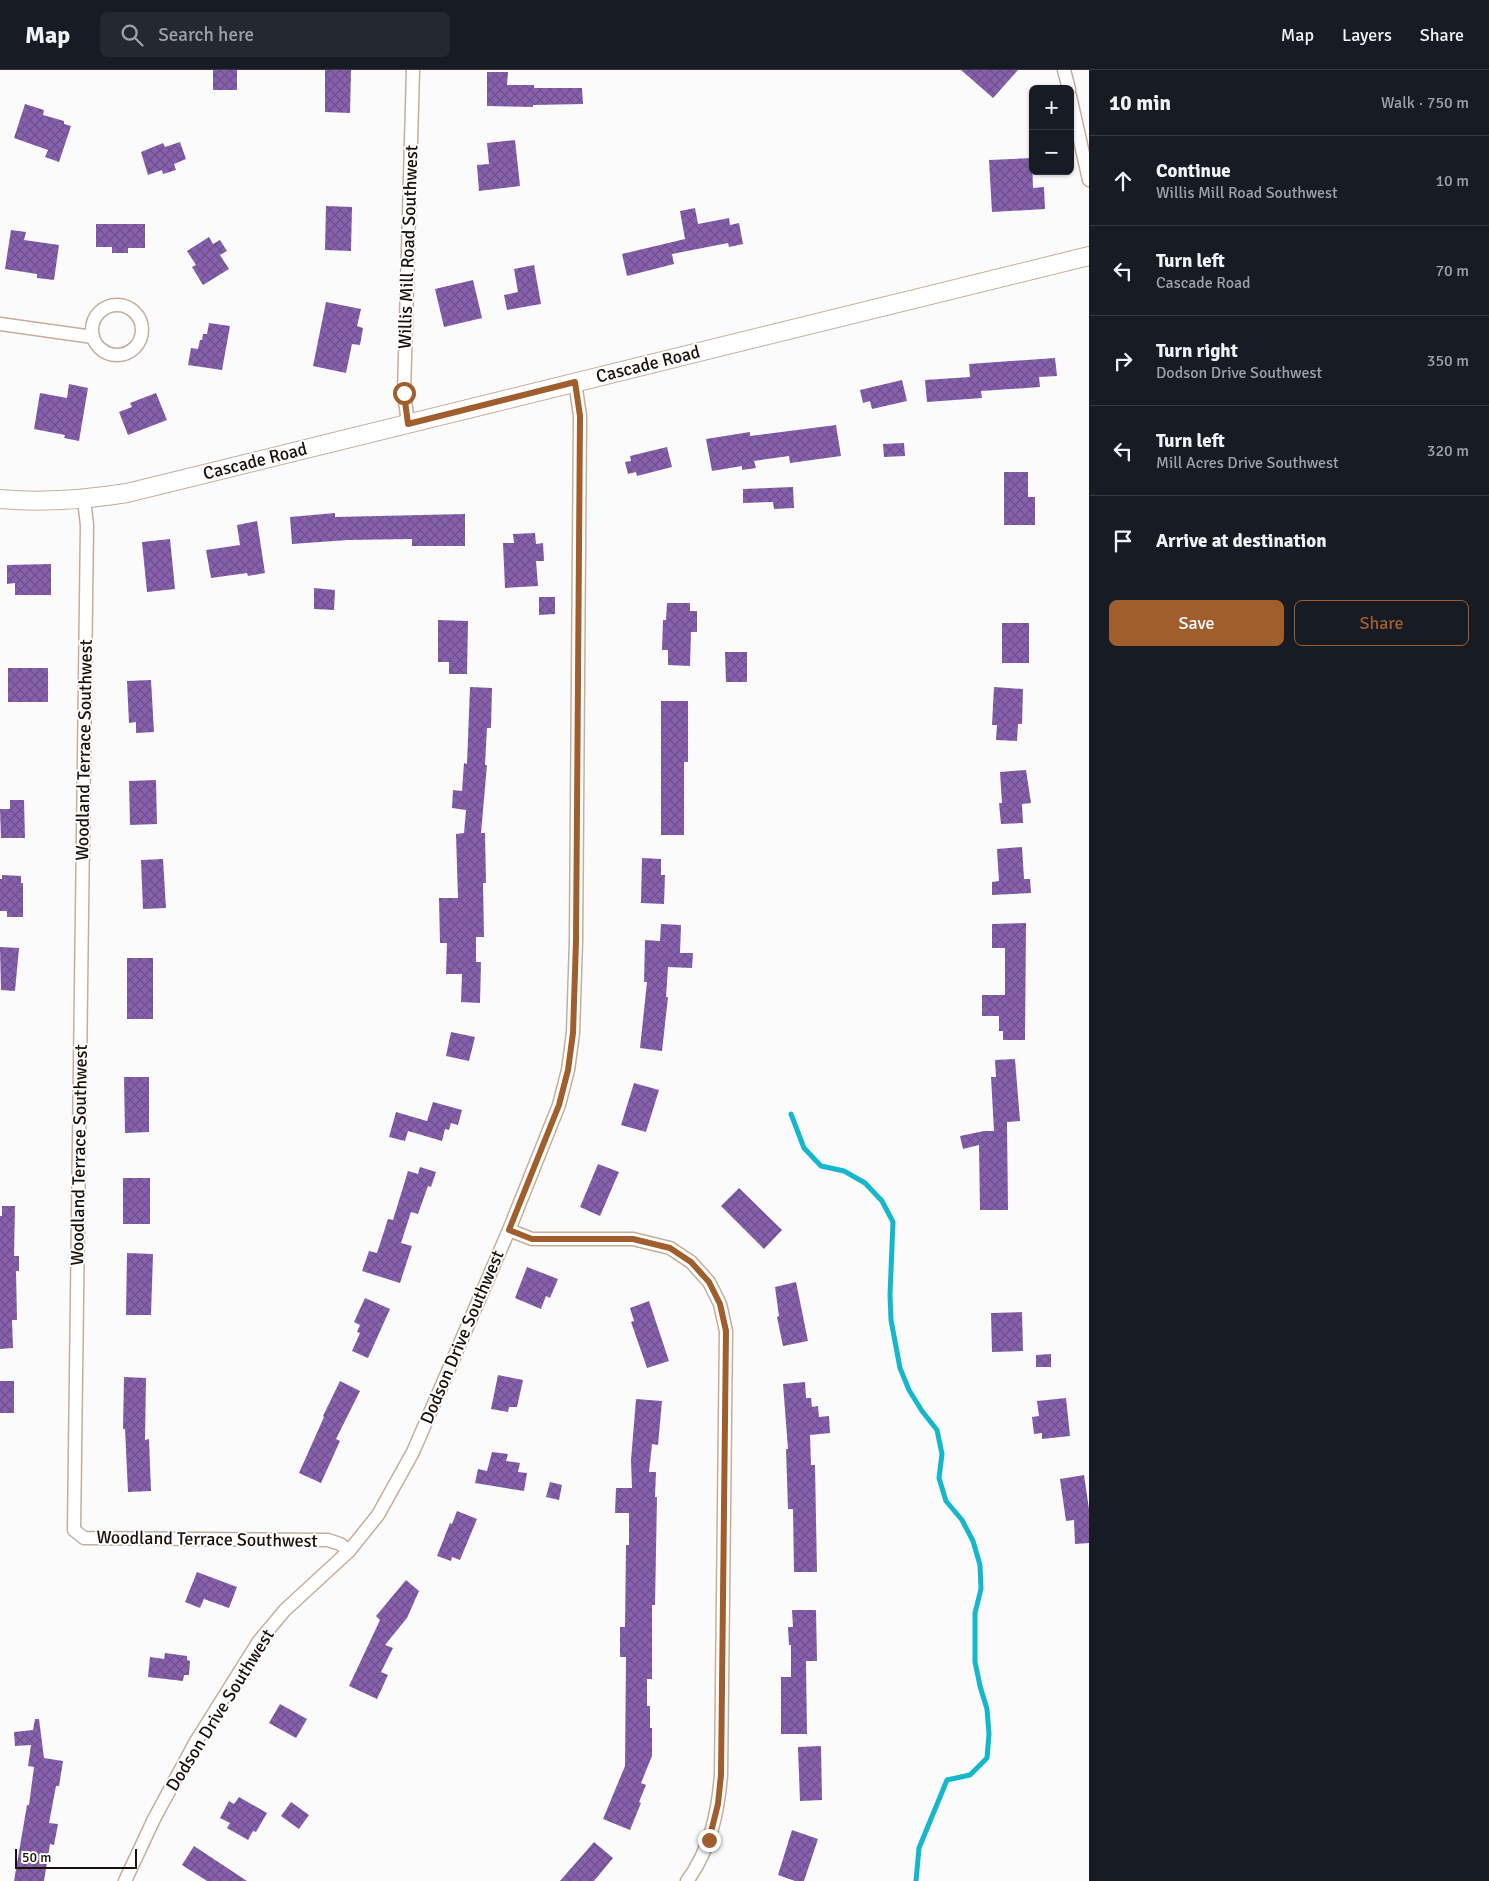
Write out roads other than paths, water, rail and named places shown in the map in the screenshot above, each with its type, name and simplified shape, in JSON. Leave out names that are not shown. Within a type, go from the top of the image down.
[{"type":"main road","name":"Cascade Road","points":[[0,499],[29,502],[84,500],[126,493],[1089,256]]},
{"type":"street","name":"Willis Mill Road Southwest","points":[[408,424],[404,393],[413,70]]},
{"type":"street","points":[[1064,70],[1067,85]]},
{"type":"street","points":[[1074,114],[1089,180]]},
{"type":"street","points":[[0,324],[93,337],[102,350],[109,354],[124,354],[137,345],[142,330],[141,322],[138,315],[125,306],[110,306],[102,309],[97,315],[92,330],[93,337]]},
{"type":"street","name":"Dodson Drive Southwest","points":[[125,1881],[154,1819],[195,1743],[259,1641],[285,1610],[349,1551],[378,1515],[413,1452],[509,1230],[559,1105],[568,1070],[573,1033],[576,941],[580,426],[575,382]]},
{"type":"street","name":"Woodland Terrace Southwest","points":[[84,500],[87,524],[74,1530],[84,1538],[328,1540],[340,1544],[349,1551]]},
{"type":"street","points":[[509,1230],[532,1239],[633,1239],[670,1248],[691,1262],[709,1282],[720,1304],[726,1331],[721,1775],[718,1804],[709,1840],[687,1881]]},
{"type":"waterway","points":[[791,1114],[804,1148],[821,1166],[844,1171],[865,1183],[882,1201],[893,1222],[890,1295],[891,1320],[900,1368],[909,1390],[937,1430],[942,1454],[939,1478],[946,1501],[962,1520],[973,1541],[980,1565],[981,1589],[975,1613],[975,1662],[987,1709],[989,1734],[987,1758],[970,1775],[947,1780],[919,1848],[916,1881]]}]
